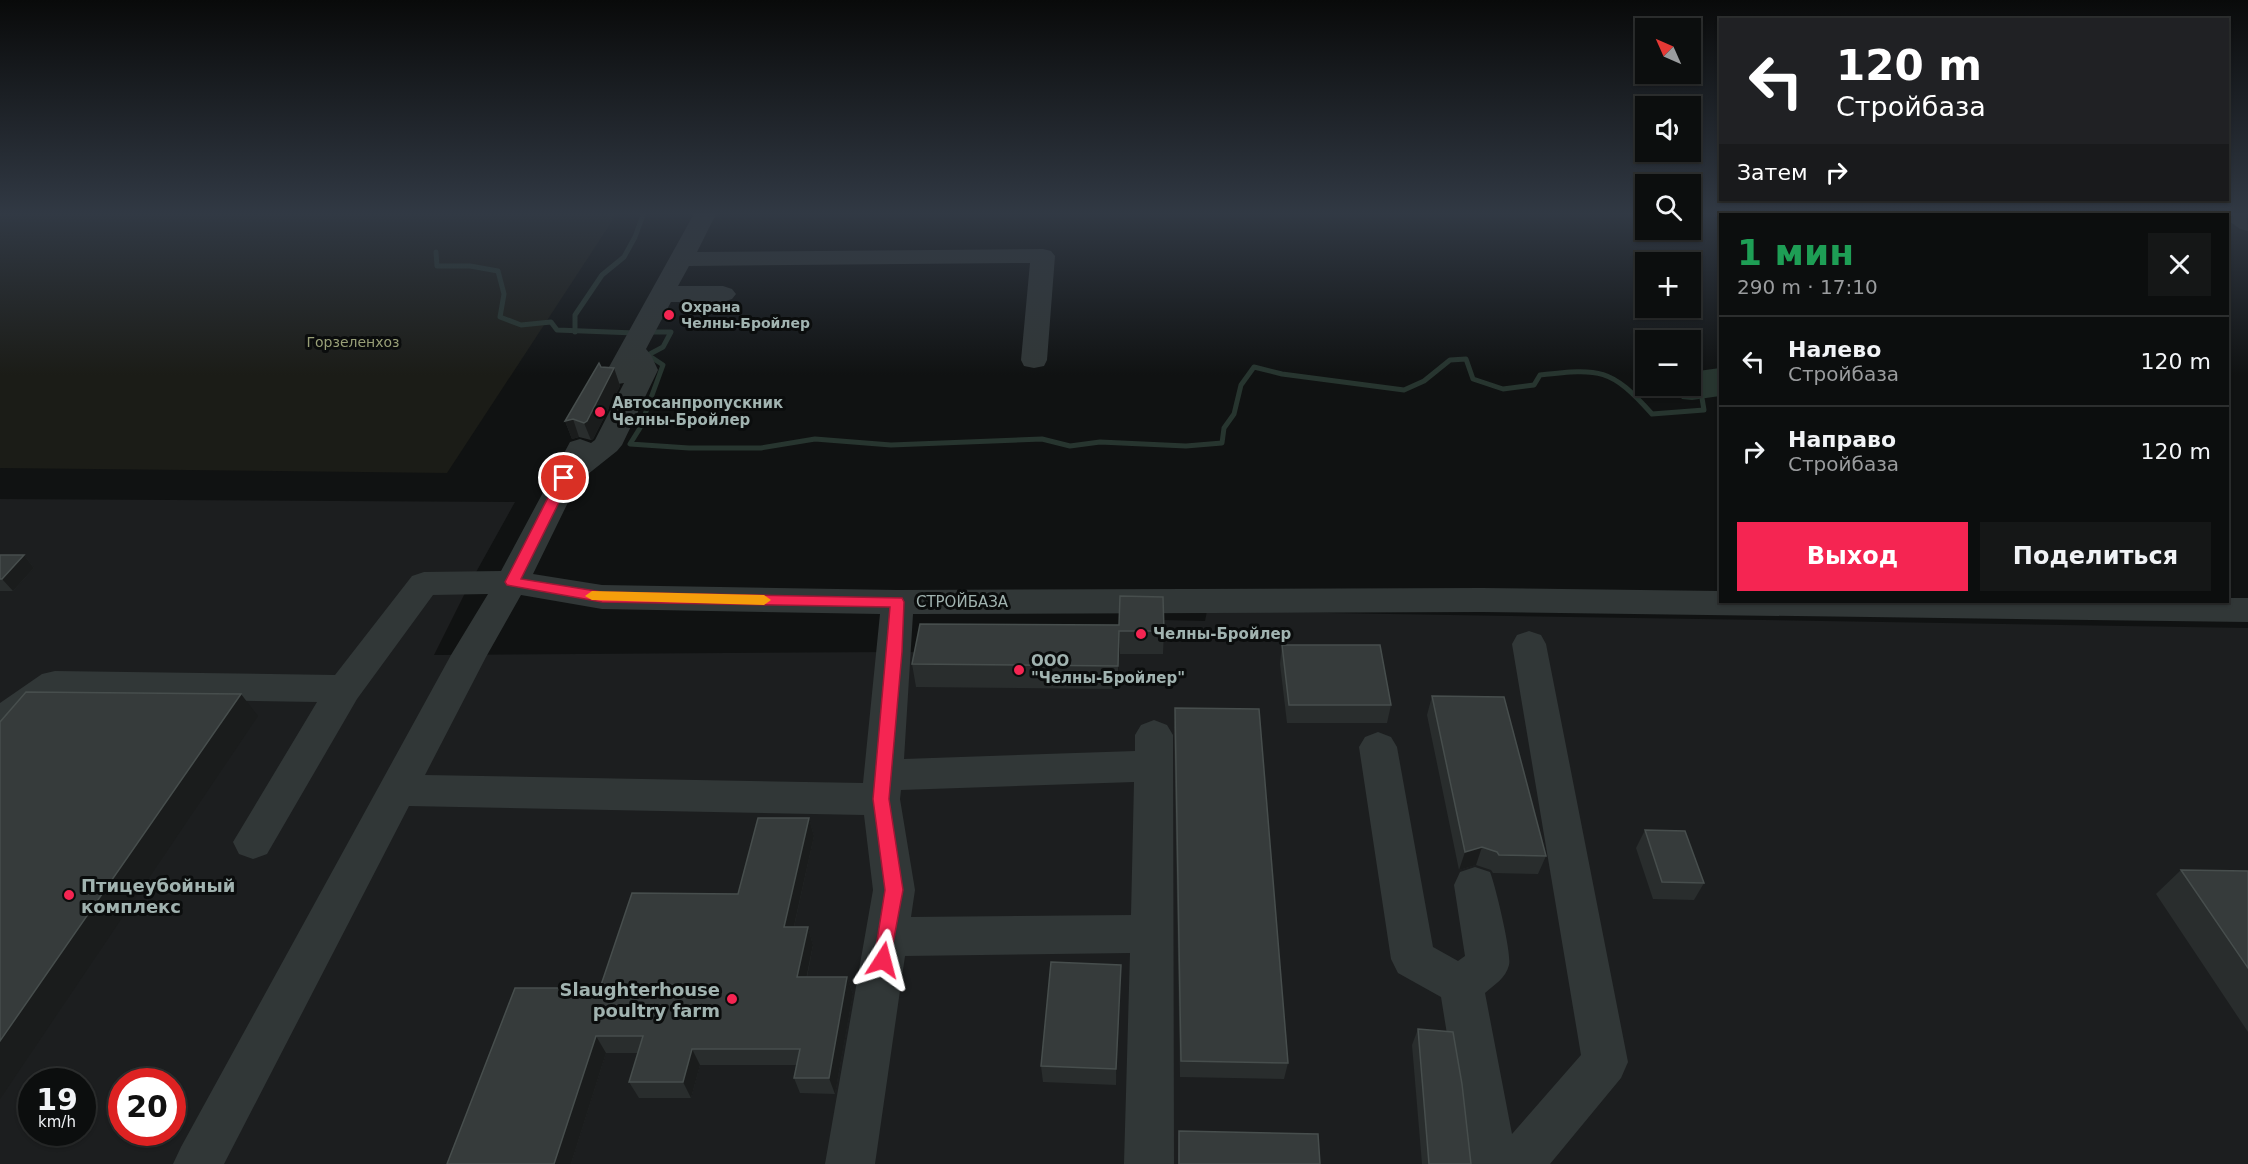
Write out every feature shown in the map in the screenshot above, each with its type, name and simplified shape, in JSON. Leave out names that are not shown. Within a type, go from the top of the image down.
[{"type":"street","points":[[618,376],[677,266]]},
{"type":"street","points":[[1035,360],[1042,266]]},
{"type":"street","points":[[660,299],[721,298]]},
{"type":"street","points":[[198,1164],[469,655],[512,582],[573,461],[607,445],[644,370],[637,341]]},
{"type":"street","name":"СТРОЙБАЗА","points":[[344,689],[424,584],[512,582],[602,597],[897,602],[1482,600],[2248,610]]},
{"type":"street","points":[[850,1164],[894,890],[882,787],[895,652],[897,602]]},
{"type":"street","points":[[1518,1164],[1605,1062],[1529,644]]},
{"type":"street","points":[[0,722],[55,684],[344,689],[253,842]]},
{"type":"street","points":[[1378,747],[1413,959],[1461,985]]},
{"type":"street","points":[[398,790],[882,787],[1153,751],[1149,1164]]},
{"type":"street","points":[[1461,985],[1488,964],[1474,885]]},
{"type":"street","points":[[886,937],[1152,934]]},
{"type":"street","points":[[1461,985],[1493,1164]]},
{"type":"shaded area","points":[[1719,368],[1719,396],[1682,399],[1679,396],[1701,396],[1701,371]]},
{"type":"shaded area","name":"Челны-Бройлер","points":[[0,499],[515,502],[470,583],[434,655],[895,652],[1162,654],[1163,620],[1205,621],[1207,611],[2248,628],[2248,1164],[0,1164]]},
{"type":"green space","name":"Горзеленхоз","points":[[0,266],[582,266],[447,473],[0,468]]},
{"type":"building","points":[[599,363],[601,367],[614,368],[587,421],[584,423],[573,419],[565,421]]},
{"type":"building","points":[[0,555],[24,555],[2,579],[0,579]]},
{"type":"building","points":[[1120,596],[1163,597],[1164,631],[1119,631],[1118,666],[912,664],[920,624],[1119,625]]},
{"type":"building","points":[[1282,645],[1380,645],[1391,705],[1289,705]]},
{"type":"building","name":"Птицеубойный комплекс","points":[[26,692],[241,694],[0,1041],[0,722]]},
{"type":"building","points":[[1432,696],[1504,697],[1546,856],[1499,855],[1497,852],[1482,847],[1465,852]]},
{"type":"building","points":[[1175,708],[1259,709],[1288,1063],[1181,1061]]},
{"type":"building","name":"Slaughterhouse poultry farm","points":[[758,818],[809,818],[784,927],[808,927],[797,977],[847,977],[829,1078],[794,1078],[800,1049],[692,1049],[683,1082],[629,1082],[643,1036],[596,1036],[554,1164],[447,1164],[515,988],[600,988],[632,893],[738,894]]},
{"type":"building","points":[[1645,830],[1685,831],[1704,883],[1662,882]]},
{"type":"building","points":[[2181,870],[2248,871],[2248,968]]},
{"type":"building","points":[[1051,962],[1121,965],[1116,1069],[1041,1066]]},
{"type":"building","points":[[1418,1029],[1453,1032],[1462,1084],[1471,1164],[1429,1164]]},
{"type":"building","points":[[1179,1131],[1318,1134],[1320,1164],[1179,1164]]},
{"type":"waterway","points":[[472,266],[498,271],[504,294],[500,317],[521,325],[551,322],[557,330],[575,331]]},
{"type":"waterway","points":[[575,331],[575,315],[602,275],[613,266]]},
{"type":"waterway","points":[[575,331],[635,333]]},
{"type":"waterway","points":[[646,332],[671,332],[663,347],[648,355],[663,365],[640,428],[630,444],[689,448],[761,448],[815,439],[891,445],[1042,439],[1070,446],[1100,442],[1186,446],[1222,443],[1224,428],[1234,414],[1241,385],[1254,367],[1282,374],[1404,390],[1424,381],[1450,360],[1466,359],[1473,379],[1503,389],[1534,385],[1540,375],[1577,372],[1603,375],[1626,388],[1652,414],[1704,410],[1702,398]]},
{"type":"slow traffic","points":[[592,596],[764,600]]},
{"type":"place","name":"Охрана Челны-Бройлер","points":[[669,315]]},
{"type":"place","name":"Автосанпропускник Челны-Бройлер","points":[[600,412]]},
{"type":"place","name":"Челны-Бройлер","points":[[1141,634]]},
{"type":"place","name":"ООО \"Челны-Бройлер\"","points":[[1019,670]]},
{"type":"place","name":"Птицеубойный комплекс","points":[[69,895]]},
{"type":"place","name":"Slaughterhouse poultry farm","points":[[732,999]]},
{"type":"route","points":[[564,478],[512,582],[602,597],[897,602],[895,652],[881,799],[894,890],[883,960]]}]
